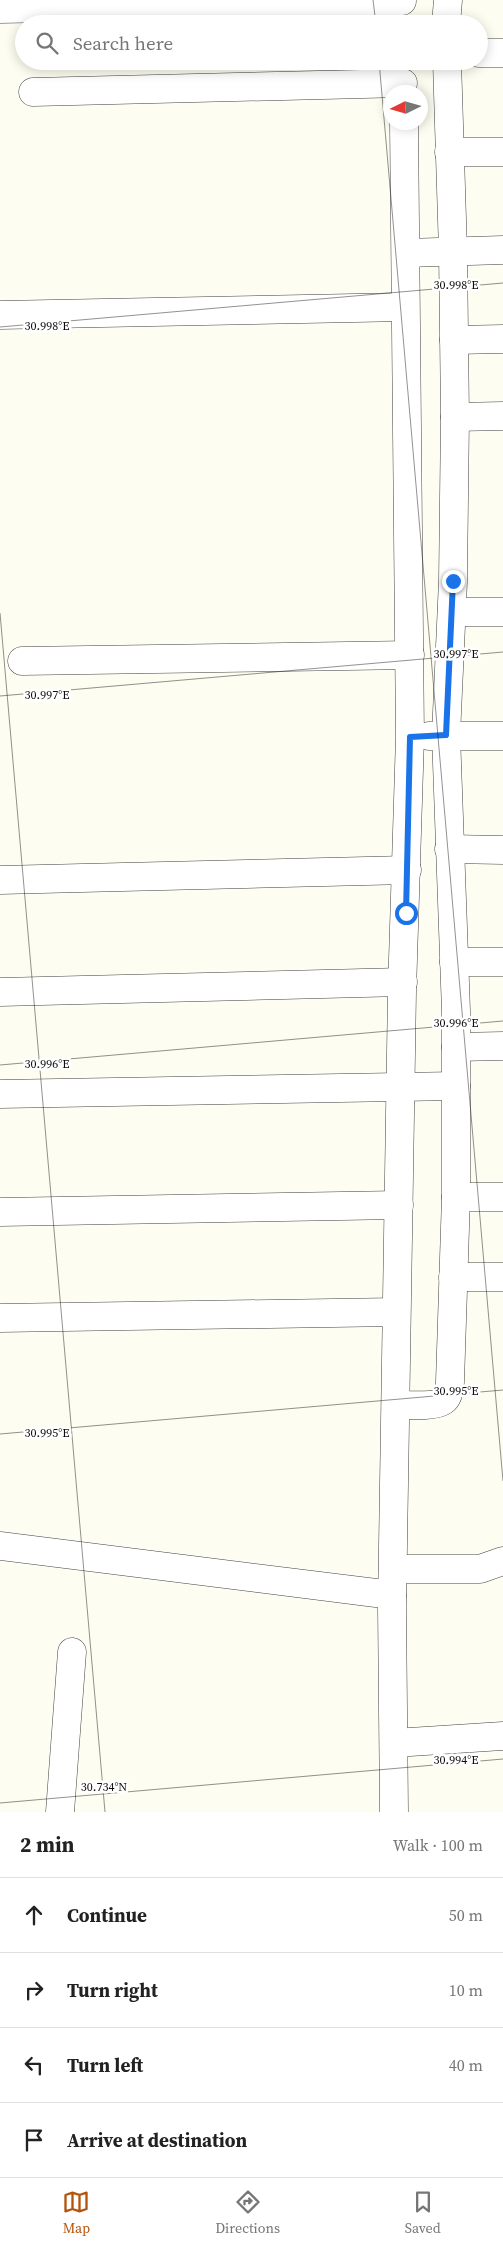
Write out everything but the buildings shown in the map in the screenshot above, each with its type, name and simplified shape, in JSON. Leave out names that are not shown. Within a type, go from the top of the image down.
[{"type":"street","points":[[447,15],[448,0]]},
{"type":"street","points":[[0,9],[402,8]]},
{"type":"street","points":[[488,54],[503,53]]},
{"type":"street","points":[[396,1405],[435,1403],[444,1400],[449,1393],[456,1197],[456,1047],[446,735],[452,612],[455,416],[453,251],[447,70]]},
{"type":"street","points":[[33,92],[403,79]]},
{"type":"street","points":[[394,1812],[392,1582],[396,1312],[402,982],[410,737],[404,130]]},
{"type":"street","points":[[450,152],[503,152]]},
{"type":"street","points":[[406,253],[503,250]]},
{"type":"street","points":[[0,315],[405,307]]},
{"type":"street","points":[[454,340],[503,339]]},
{"type":"street","points":[[455,416],[503,416]]},
{"type":"street","points":[[452,612],[503,612]]},
{"type":"street","points":[[22,661],[410,655]]},
{"type":"street","points":[[410,737],[446,735],[503,736]]},
{"type":"street","points":[[449,850],[503,850]]},
{"type":"street","points":[[0,880],[407,870]]},
{"type":"street","points":[[454,962],[503,962]]},
{"type":"street","points":[[0,992],[402,982]]},
{"type":"street","points":[[456,1047],[503,1046]]},
{"type":"street","points":[[0,1094],[456,1086]]},
{"type":"street","points":[[456,1197],[503,1197]]},
{"type":"street","points":[[0,1212],[398,1205]]},
{"type":"street","points":[[453,1277],[503,1277]]},
{"type":"street","points":[[0,1318],[396,1312]]},
{"type":"street","points":[[0,1546],[392,1582],[480,1569],[503,1561]]},
{"type":"street","points":[[60,1812],[72,1652]]},
{"type":"street","points":[[394,1744],[503,1736]]},
{"type":"route","points":[[406,913],[410,737],[446,735],[453,581]]}]
